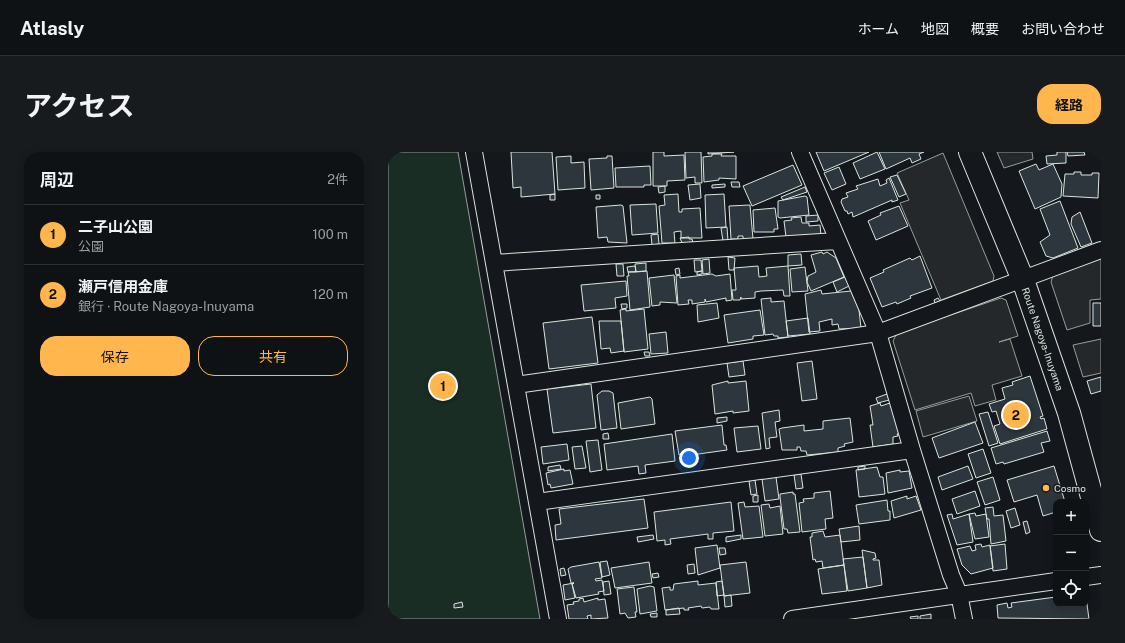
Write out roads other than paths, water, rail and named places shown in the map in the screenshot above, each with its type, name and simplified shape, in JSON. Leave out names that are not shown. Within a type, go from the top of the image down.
[{"type":"main road","name":"Route Nagoya-Inuyama","points":[[970,152],[1023,280],[1069,413],[1101,530]]},
{"type":"street","points":[[474,152],[558,619]]},
{"type":"street","points":[[800,152],[837,241],[878,333],[912,450],[951,575],[959,594],[964,619]]},
{"type":"street","points":[[494,263],[837,241]]},
{"type":"street","points":[[516,384],[878,333],[1101,250]]},
{"type":"street","points":[[537,502],[912,450]]},
{"type":"street","points":[[1089,577],[1101,575]]},
{"type":"street","points":[[792,619],[1053,581]]},
{"type":"place","name":"二子山公園","points":[[443,386]]},
{"type":"place","name":"瀬戸信用金庫","points":[[1016,415]]},
{"type":"place","name":"Cosmo","points":[[1046,488]]}]
